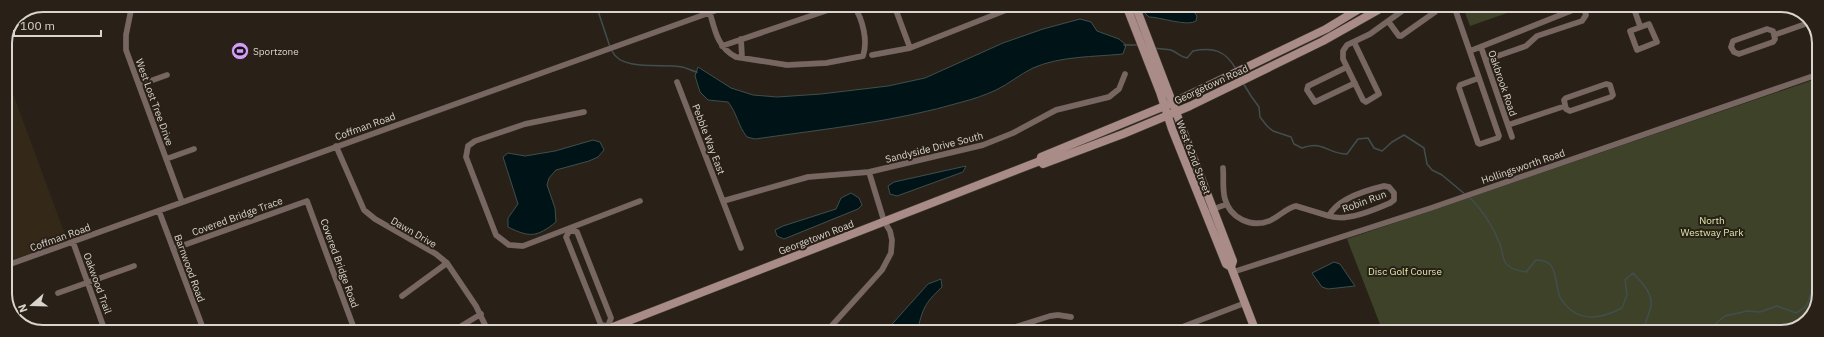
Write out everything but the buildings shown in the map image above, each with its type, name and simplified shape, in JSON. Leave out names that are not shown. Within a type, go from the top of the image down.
[{"type":"main road","name":"West 62nd Street","points":[[1128,12],[1132,22],[1152,59]]},
{"type":"main road","name":"West 62nd Street","points":[[1137,12],[1152,59],[1205,213],[1226,264],[1232,270],[1253,325]]},
{"type":"main road","name":"Georgetown Road","points":[[617,325],[1040,161],[1041,157],[1168,104],[1219,80],[1326,29],[1354,12]]},
{"type":"main road","name":"Georgetown Road","points":[[1040,161],[1043,164],[1171,114],[1323,42],[1375,12]]},
{"type":"main road","name":"West 62nd Street","points":[[1171,114],[1213,210],[1233,261],[1232,270]]},
{"type":"street","name":"West Lost Tree Drive","points":[[131,12],[125,42],[126,50],[182,202]]},
{"type":"street","points":[[722,46],[822,12]]},
{"type":"street","points":[[710,13],[717,38],[729,54],[742,58],[786,65],[826,63],[863,56],[866,47],[860,15],[858,12]]},
{"type":"street","points":[[897,12],[910,48]]},
{"type":"street","points":[[872,55],[910,48],[1001,12]]},
{"type":"street","points":[[1354,42],[1378,93],[1378,96],[1364,101],[1342,56],[1343,51],[1347,45],[1401,12]]},
{"type":"street","points":[[1388,21],[1399,36],[1401,36],[1435,12]]},
{"type":"street","points":[[1456,12],[1470,51],[1499,136],[1498,138],[1480,144],[1478,143],[1459,88],[1460,85],[1479,78]]},
{"type":"street","points":[[1470,51],[1568,12]]},
{"type":"street","points":[[1486,60],[1528,45],[1537,36],[1582,21],[1586,15],[1585,12]]},
{"type":"street","points":[[1635,12],[1640,26]]},
{"type":"street","name":"Coffman Road","points":[[12,264],[710,13]]},
{"type":"street","points":[[1649,24],[1656,42],[1638,50],[1630,31],[1640,26],[1649,24]]},
{"type":"street","points":[[1774,34],[1805,24]]},
{"type":"street","points":[[1767,29],[1772,30],[1774,34],[1775,39],[1773,42],[1738,54],[1735,54],[1731,47],[1734,41],[1767,29]]},
{"type":"street","points":[[741,39],[742,58]]},
{"type":"street","name":"Oakbrook Road","points":[[1481,47],[1512,137]]},
{"type":"street","points":[[1347,67],[1308,86],[1307,90],[1315,102],[1354,83]]},
{"type":"street","name":"Sandyside Drive South","points":[[723,201],[808,177],[869,172],[991,143],[1056,110],[1109,97],[1119,89],[1125,74]]},
{"type":"street","points":[[139,84],[167,75]]},
{"type":"street","name":"Hollingsworth Road","points":[[1232,270],[1474,193],[1812,76]]},
{"type":"street","name":"Pebble Way East","points":[[677,82],[741,248]]},
{"type":"street","points":[[1606,84],[1610,85],[1613,95],[1610,98],[1570,111],[1567,110],[1565,106],[1564,100],[1566,98],[1606,84]]},
{"type":"street","points":[[1508,125],[1565,106]]},
{"type":"street","points":[[584,112],[525,124],[473,141],[466,150],[466,159],[494,232],[504,242],[511,246],[522,246],[570,229],[640,201]]},
{"type":"street","name":"Dawn Drive","points":[[336,146],[359,201],[367,213],[436,254],[447,263],[481,314],[485,325]]},
{"type":"street","points":[[166,159],[194,149]]},
{"type":"street","points":[[1205,213],[1227,204],[1224,194],[1223,168]]},
{"type":"street","points":[[832,325],[888,261],[891,253],[892,240],[890,231],[884,221],[869,172]]},
{"type":"street","name":"Robin Run","points":[[1227,204],[1237,217],[1252,223],[1268,221],[1296,206],[1329,216],[1336,218],[1348,218],[1389,204],[1394,200],[1394,192],[1389,187],[1384,186],[1343,201],[1334,207],[1329,216]]},
{"type":"street","name":"Covered Bridge Trace","points":[[173,249],[307,201]]},
{"type":"street","name":"Covered Bridge Road","points":[[307,201],[352,325]]},
{"type":"street","name":"Barnwood Road","points":[[159,211],[202,325]]},
{"type":"street","points":[[570,229],[566,237],[601,324],[603,325]]},
{"type":"street","points":[[570,229],[577,232],[611,318],[610,325]]},
{"type":"street","name":"Oakwood Trail","points":[[73,242],[103,325]]},
{"type":"street","points":[[402,296],[447,263]]},
{"type":"street","points":[[58,293],[134,266]]},
{"type":"street","points":[[1185,325],[1245,303]]},
{"type":"street","points":[[464,325],[481,314]]},
{"type":"street","points":[[1022,325],[1050,316],[1058,315],[1071,317]]},
{"type":"shaded area","points":[[1194,12],[1197,16],[1196,21],[1187,23],[1149,17],[1145,13]]},
{"type":"shaded area","points":[[1080,19],[1091,22],[1097,31],[1119,39],[1126,45],[1123,54],[1054,61],[1033,68],[1001,88],[971,100],[911,115],[833,128],[755,139],[747,137],[728,102],[708,100],[700,92],[695,76],[698,67],[731,88],[753,95],[777,97],[821,94],[888,86],[925,78],[1003,43],[1043,29]]},
{"type":"shaded area","points":[[12,91],[67,240],[12,260]]},
{"type":"shaded area","points":[[593,140],[600,142],[604,150],[598,157],[556,170],[549,178],[547,185],[555,208],[556,222],[544,231],[533,234],[522,233],[508,227],[508,218],[518,204],[503,157],[508,153],[525,156],[555,151]]},
{"type":"shaded area","points":[[966,166],[963,172],[897,196],[890,194],[888,186],[894,182]]},
{"type":"shaded area","points":[[851,193],[859,198],[862,205],[858,209],[784,239],[777,236],[775,230],[783,226],[836,209],[841,198]]},
{"type":"shaded area","points":[[1334,262],[1340,264],[1355,286],[1328,289],[1322,287],[1312,273]]},
{"type":"shaded area","points":[[941,279],[942,287],[928,302],[919,325],[891,325],[928,284]]},
{"type":"green space","points":[[1465,12],[1507,13],[1470,26]]},
{"type":"green space","name":"North Westway Park","points":[[1812,80],[1812,298],[1806,313],[1793,323],[1781,325],[1380,325],[1347,239]]},
{"type":"waterway","points":[[598,12],[610,47]]},
{"type":"waterway","points":[[1124,45],[1138,45]]},
{"type":"waterway","points":[[1154,48],[1171,50],[1187,58],[1193,51],[1207,49],[1218,51],[1223,54],[1236,69]]},
{"type":"waterway","points":[[612,51],[617,58],[624,62],[643,65],[682,67],[697,72]]},
{"type":"waterway","points":[[1243,83],[1259,107],[1260,117],[1267,126],[1273,131],[1291,137],[1294,144],[1302,148],[1309,146],[1321,146],[1335,152],[1347,154],[1358,139],[1368,138],[1374,148],[1382,151],[1392,142],[1404,135],[1424,148],[1427,164],[1432,170],[1442,175],[1466,195]]},
{"type":"waterway","points":[[1469,197],[1491,225],[1500,244],[1505,262],[1514,269],[1526,272],[1536,260],[1549,263],[1554,271],[1560,297],[1566,305],[1580,315],[1596,317],[1622,308],[1627,295],[1625,280],[1633,273],[1646,288],[1651,301],[1646,325]]},
{"type":"waterway","points":[[1716,325],[1725,316],[1747,311],[1760,312],[1777,306],[1796,313],[1804,308],[1808,303],[1812,285]]},
{"type":"place","name":"Sportzone","points":[[240,51]]},
{"type":"park label","name":"Disc Golf Course","points":[[1405,271]]}]
